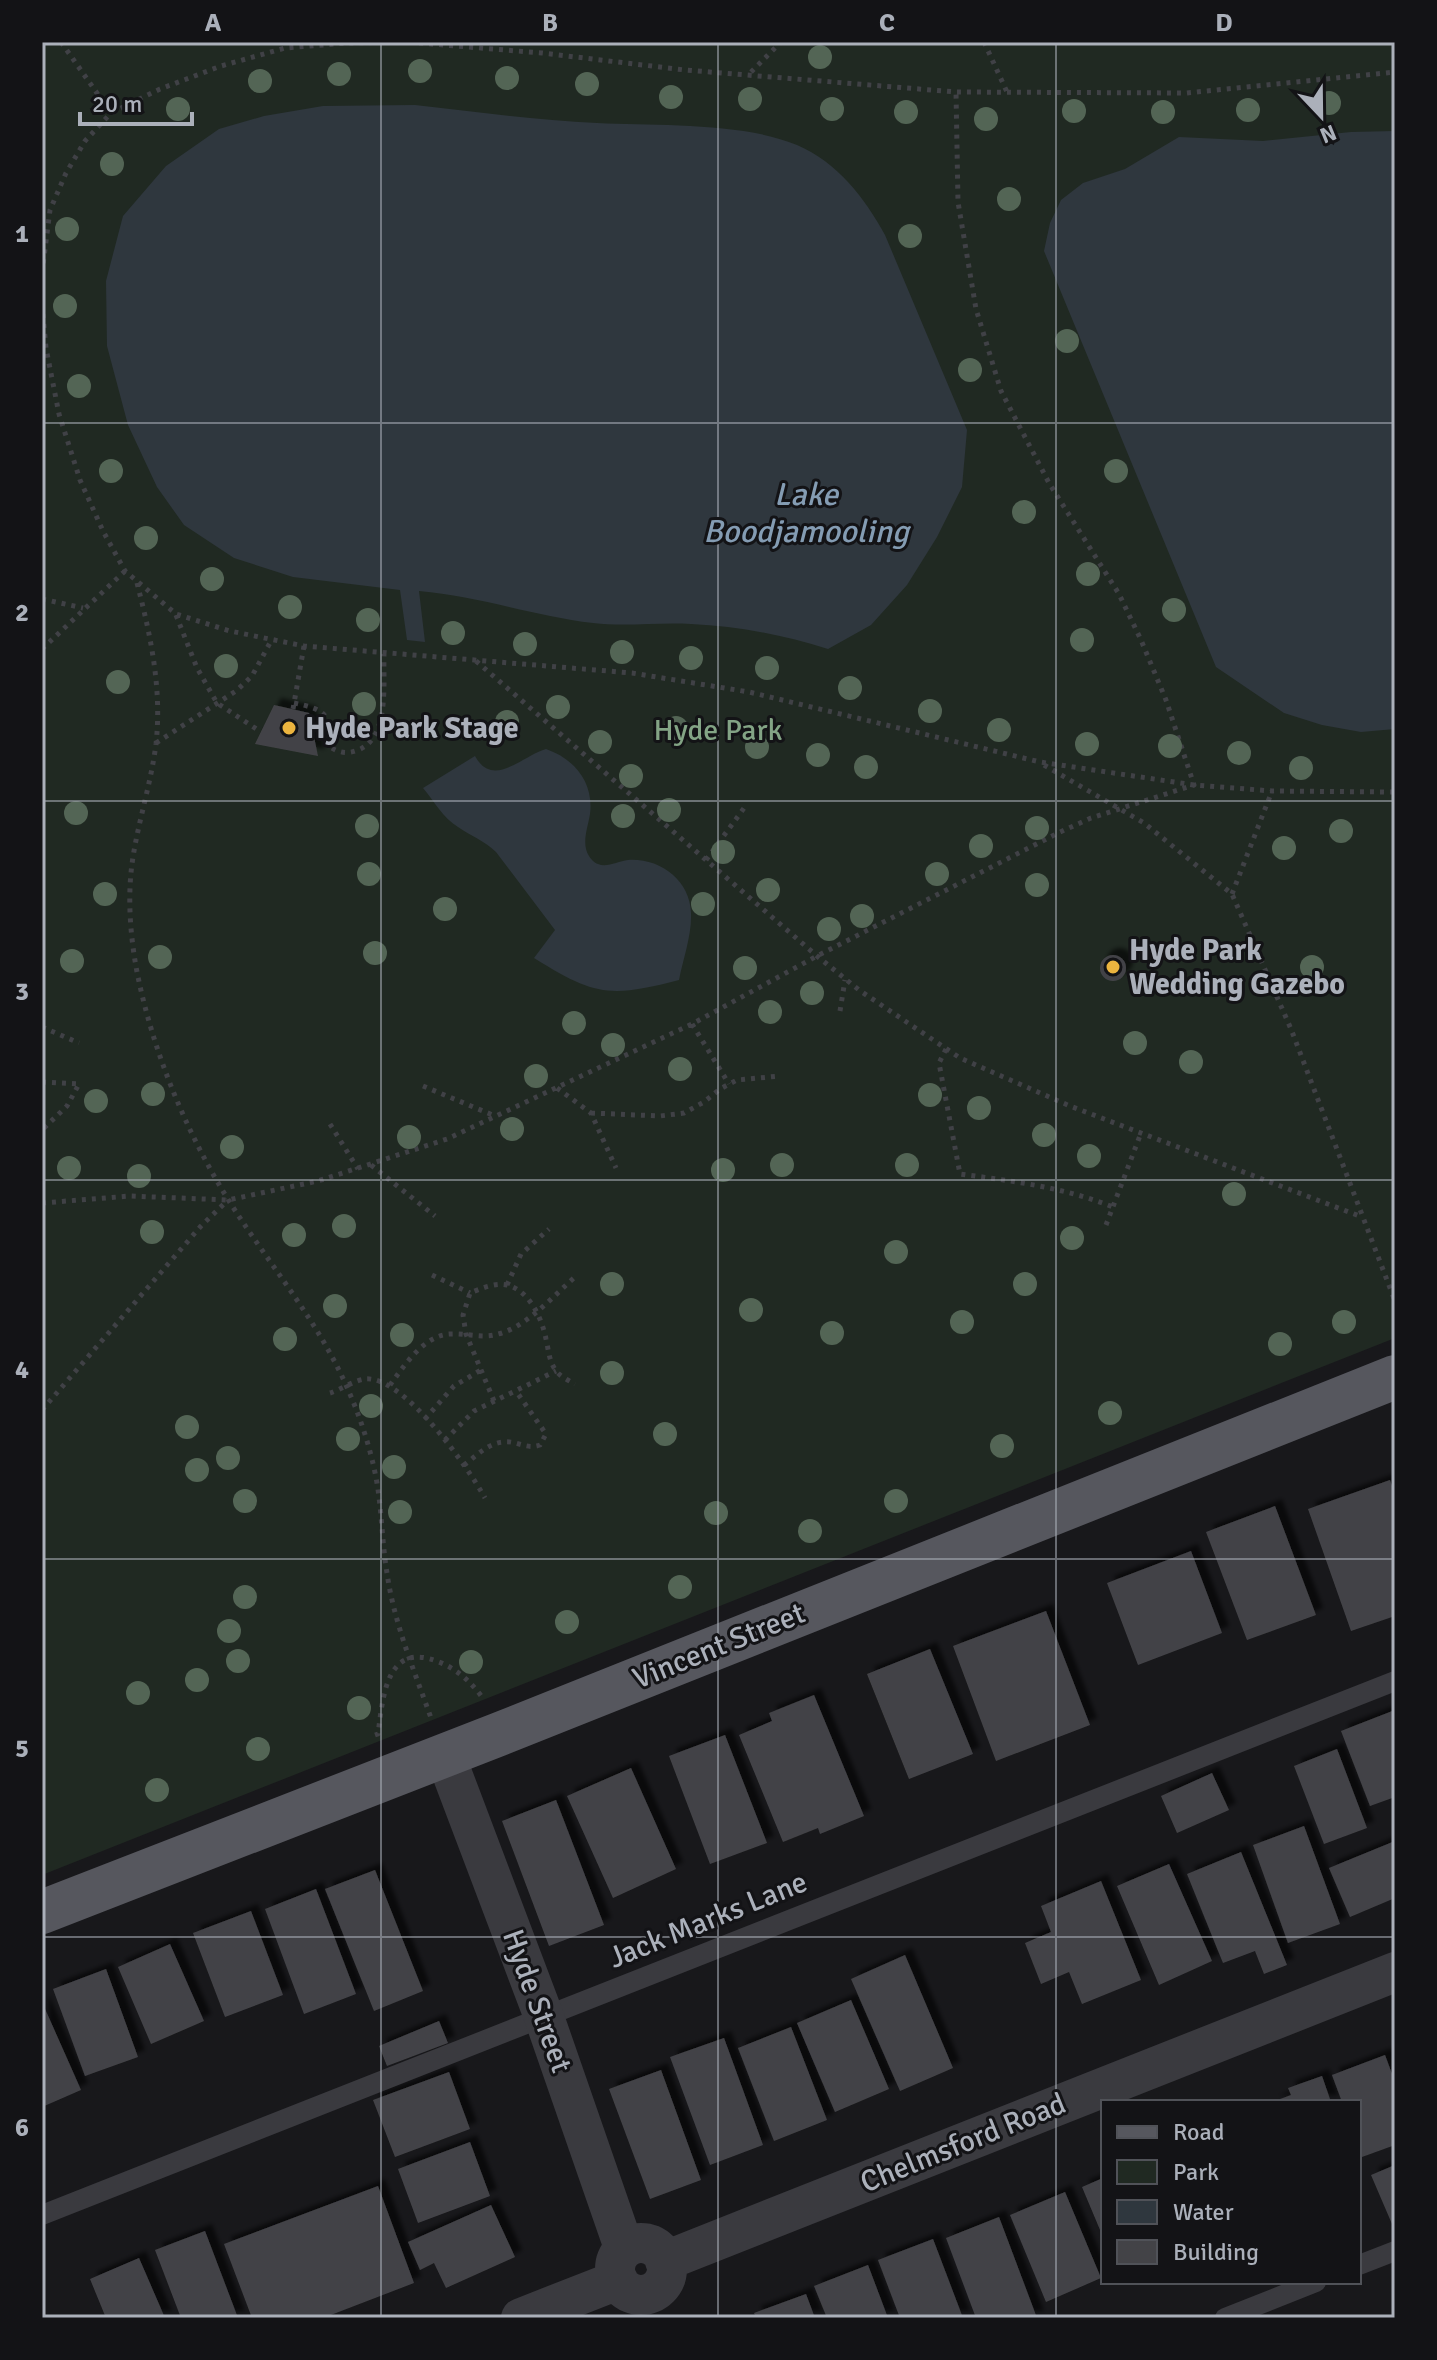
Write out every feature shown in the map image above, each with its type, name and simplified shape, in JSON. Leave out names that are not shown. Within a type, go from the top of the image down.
[{"type":"main road","name":"Vincent Street","points":[[42,1912],[439,1739],[1387,1390]]},
{"type":"street","name":"Hyde Street","points":[[439,1739],[544,2017],[621,2239],[649,2279]]},
{"type":"street","name":"Chelmsford Road","points":[[521,2318],[649,2279],[1395,1972]]},
{"type":"lane","name":"Jack Marks Lane","points":[[42,2215],[1395,1681]]},
{"type":"lane","points":[[1361,2264],[1395,2251]]},
{"type":"lane","points":[[1225,2318],[1311,2284]]},
{"type":"path","points":[[61,42],[111,113]]},
{"type":"path","points":[[42,273],[50,210],[66,173],[85,141],[111,113],[160,89],[221,66],[285,48],[407,42],[542,53],[685,70],[956,92],[1186,93],[1395,72]]},
{"type":"path","points":[[750,73],[781,42]]},
{"type":"path","points":[[984,42],[1007,92]]},
{"type":"path","points":[[956,92],[958,202],[976,309],[1001,391],[1049,483],[1119,594],[1166,700],[1194,785]]},
{"type":"path","points":[[42,304],[44,347],[59,414],[80,480],[125,571],[176,614],[230,631],[304,646],[632,673],[749,692],[1040,762],[1194,785],[1272,791],[1395,792]]},
{"type":"path","points":[[42,649],[125,571]]},
{"type":"path","points":[[136,582],[151,635],[158,689],[156,743],[133,858],[130,909],[137,971],[173,1092],[228,1200],[332,1353],[363,1425],[377,1483],[394,1609],[439,1739]]},
{"type":"path","points":[[42,599],[84,608]]},
{"type":"path","points":[[176,614],[197,668],[217,703],[261,732]]},
{"type":"path","points":[[156,743],[252,676],[271,641]]},
{"type":"path","points":[[304,646],[294,706],[313,707],[327,717],[330,731],[327,745],[345,753],[367,746],[380,721],[384,654]]},
{"type":"path","points":[[475,661],[845,979],[960,1058],[1070,1106],[1362,1217]]},
{"type":"path","points":[[1040,762],[1121,808],[1232,894],[1291,1029],[1395,1301]]},
{"type":"path","points":[[42,1203],[130,1196],[228,1200],[318,1181],[447,1139],[692,1024],[817,956],[1058,833],[1121,808],[1194,785]]},
{"type":"path","points":[[1232,894],[1272,791]]},
{"type":"path","points":[[706,860],[747,804]]},
{"type":"path","points":[[840,1011],[845,979]]},
{"type":"path","points":[[692,1024],[729,1084]]},
{"type":"path","points":[[42,1027],[79,1043]]},
{"type":"path","points":[[946,1049],[939,1063],[960,1174],[1068,1192],[1113,1207]]},
{"type":"path","points":[[591,1113],[660,1116],[684,1113],[737,1080],[780,1076]]},
{"type":"path","points":[[42,1082],[79,1084],[67,1106],[42,1130]]},
{"type":"path","points":[[423,1086],[496,1116]]},
{"type":"path","points":[[557,1088],[591,1113],[616,1168]]},
{"type":"path","points":[[330,1124],[358,1169]]},
{"type":"path","points":[[1106,1225],[1141,1133]]},
{"type":"path","points":[[371,1165],[435,1216]]},
{"type":"path","points":[[42,1410],[201,1226],[228,1200]]},
{"type":"path","points":[[507,1285],[521,1254],[549,1229]]},
{"type":"path","points":[[432,1275],[470,1293],[485,1287],[507,1285],[526,1298],[537,1309],[546,1336],[549,1359],[556,1371],[575,1384]]},
{"type":"path","points":[[390,1385],[407,1361],[428,1343],[447,1334],[493,1336],[518,1326],[575,1277]]},
{"type":"path","points":[[470,1293],[463,1315],[466,1334],[494,1401]]},
{"type":"path","points":[[425,1419],[454,1386],[481,1370]]},
{"type":"path","points":[[445,1440],[474,1411],[556,1371]]},
{"type":"path","points":[[330,1393],[365,1379],[390,1385],[445,1440],[485,1498]]},
{"type":"path","points":[[464,1465],[485,1449],[503,1442],[531,1448],[540,1445],[546,1434],[516,1391]]},
{"type":"path","points":[[370,1738],[378,1734],[390,1675],[409,1656],[423,1656],[449,1666],[482,1698]]},
{"type":"green space","name":"Hyde Park","points":[[42,42],[1395,42],[1395,1338],[42,1875]]},
{"type":"water","name":"Lake Boodjamooling","points":[[415,105],[551,120],[699,126],[751,132],[811,152],[848,182],[885,235],[967,430],[962,487],[937,537],[907,585],[871,625],[828,649],[743,629],[691,624],[593,623],[419,591],[425,642],[407,640],[400,590],[293,577],[234,558],[184,525],[157,487],[128,425],[107,346],[106,281],[123,216],[166,166],[219,129],[264,116],[323,106]]},
{"type":"water","points":[[1395,131],[1395,729],[1361,732],[1322,725],[1284,713],[1216,667],[1044,251],[1050,223],[1061,200],[1083,183],[1125,169],[1179,137],[1263,141]]},
{"type":"water","points":[[546,749],[566,759],[585,782],[590,803],[586,846],[593,861],[605,865],[628,860],[651,863],[671,873],[685,891],[691,921],[679,980],[636,990],[604,990],[573,980],[534,958],[555,930],[496,852],[453,823],[423,788],[475,756],[490,770],[499,770]]},
{"type":"building","points":[[274,705],[309,713],[318,756],[255,744]]},
{"type":"building","name":"Hyde Park Wedding Gazebo","points":[[1113,955],[1122,959],[1126,968],[1122,977],[1113,981],[1104,977],[1100,968],[1104,959]]},
{"type":"building","points":[[1390,1480],[1395,1495],[1395,1616],[1351,1631],[1308,1509]]},
{"type":"building","points":[[1275,1506],[1316,1615],[1247,1640],[1206,1532]]},
{"type":"building","points":[[1191,1551],[1222,1633],[1138,1665],[1107,1583]]},
{"type":"building","points":[[1046,1611],[1090,1725],[996,1761],[953,1646]]},
{"type":"building","points":[[930,1649],[973,1754],[909,1779],[867,1674]]},
{"type":"building","points":[[814,1695],[864,1816],[820,1834],[818,1828],[783,1842],[739,1735],[772,1721],[769,1713]]},
{"type":"building","points":[[1395,1710],[1395,1797],[1370,1806],[1341,1731]]},
{"type":"building","points":[[725,1735],[767,1843],[710,1864],[669,1756]]},
{"type":"building","points":[[1337,1749],[1367,1828],[1324,1844],[1294,1766]]},
{"type":"building","points":[[631,1768],[676,1869],[613,1898],[567,1796]]},
{"type":"building","points":[[1212,1773],[1229,1810],[1177,1833],[1161,1796]]},
{"type":"building","points":[[556,1800],[604,1925],[549,1946],[502,1821]]},
{"type":"building","points":[[1304,1826],[1340,1924],[1288,1943],[1253,1845]]},
{"type":"building","points":[[1395,1841],[1395,1898],[1350,1917],[1329,1868]]},
{"type":"building","points":[[1241,1852],[1287,1965],[1264,1974],[1255,1951],[1223,1963],[1187,1874]]},
{"type":"building","points":[[1169,1864],[1212,1961],[1159,1985],[1117,1886]]},
{"type":"building","points":[[375,1870],[423,1991],[374,2011],[325,1889]]},
{"type":"building","points":[[1101,1881],[1141,1980],[1082,2004],[1069,1972],[1041,1984],[1025,1943],[1051,1932],[1041,1906]]},
{"type":"building","points":[[316,1889],[356,1994],[304,2014],[265,1909]]},
{"type":"building","points":[[251,1911],[283,1995],[225,2017],[193,1933]]},
{"type":"building","points":[[170,1944],[204,2021],[151,2044],[118,1967]]},
{"type":"building","points":[[905,1955],[953,2068],[900,2091],[851,1979]]},
{"type":"building","points":[[106,1969],[138,2057],[85,2076],[53,1989]]},
{"type":"building","points":[[851,2000],[889,2089],[835,2112],[797,2023]]},
{"type":"building","points":[[42,2002],[81,2090],[42,2107]]},
{"type":"building","points":[[439,2021],[448,2043],[387,2066],[379,2046]]},
{"type":"building","points":[[791,2027],[827,2120],[774,2141],[738,2048]]},
{"type":"building","points":[[724,2038],[763,2145],[710,2165],[670,2057]]},
{"type":"building","points":[[1385,2055],[1395,2082],[1395,2145],[1362,2157],[1361,2100],[1341,2100],[1332,2075]]},
{"type":"building","points":[[661,2070],[701,2180],[650,2199],[609,2089]]},
{"type":"building","points":[[449,2072],[470,2129],[395,2157],[373,2100]]},
{"type":"building","points":[[1322,2076],[1330,2100],[1277,2100],[1291,2095],[1288,2088]]},
{"type":"building","points":[[470,2142],[490,2196],[418,2223],[398,2169]]},
{"type":"building","points":[[1395,2165],[1395,2231],[1371,2175]]},
{"type":"building","points":[[1101,2179],[1101,2232],[1082,2187]]},
{"type":"building","points":[[378,2186],[414,2283],[323,2318],[252,2318],[224,2244]]},
{"type":"building","points":[[1065,2192],[1101,2278],[1046,2302],[1010,2215]]},
{"type":"building","points":[[491,2205],[515,2257],[446,2288],[434,2263],[420,2270],[408,2242]]},
{"type":"building","points":[[999,2217],[1037,2318],[976,2318],[946,2238]]},
{"type":"building","points":[[205,2231],[238,2318],[181,2318],[155,2250]]},
{"type":"building","points":[[933,2239],[963,2318],[900,2318],[878,2260]]},
{"type":"building","points":[[139,2258],[165,2318],[106,2318],[90,2279]]},
{"type":"building","points":[[868,2265],[888,2318],[827,2318],[814,2286]]},
{"type":"building","points":[[806,2294],[815,2318],[756,2318],[754,2313]]},
{"type":"place","name":"Hyde Park Stage","points":[[289,728]]},
{"type":"place","name":"Hyde Park Wedding Gazebo","points":[[1113,967]]}]
